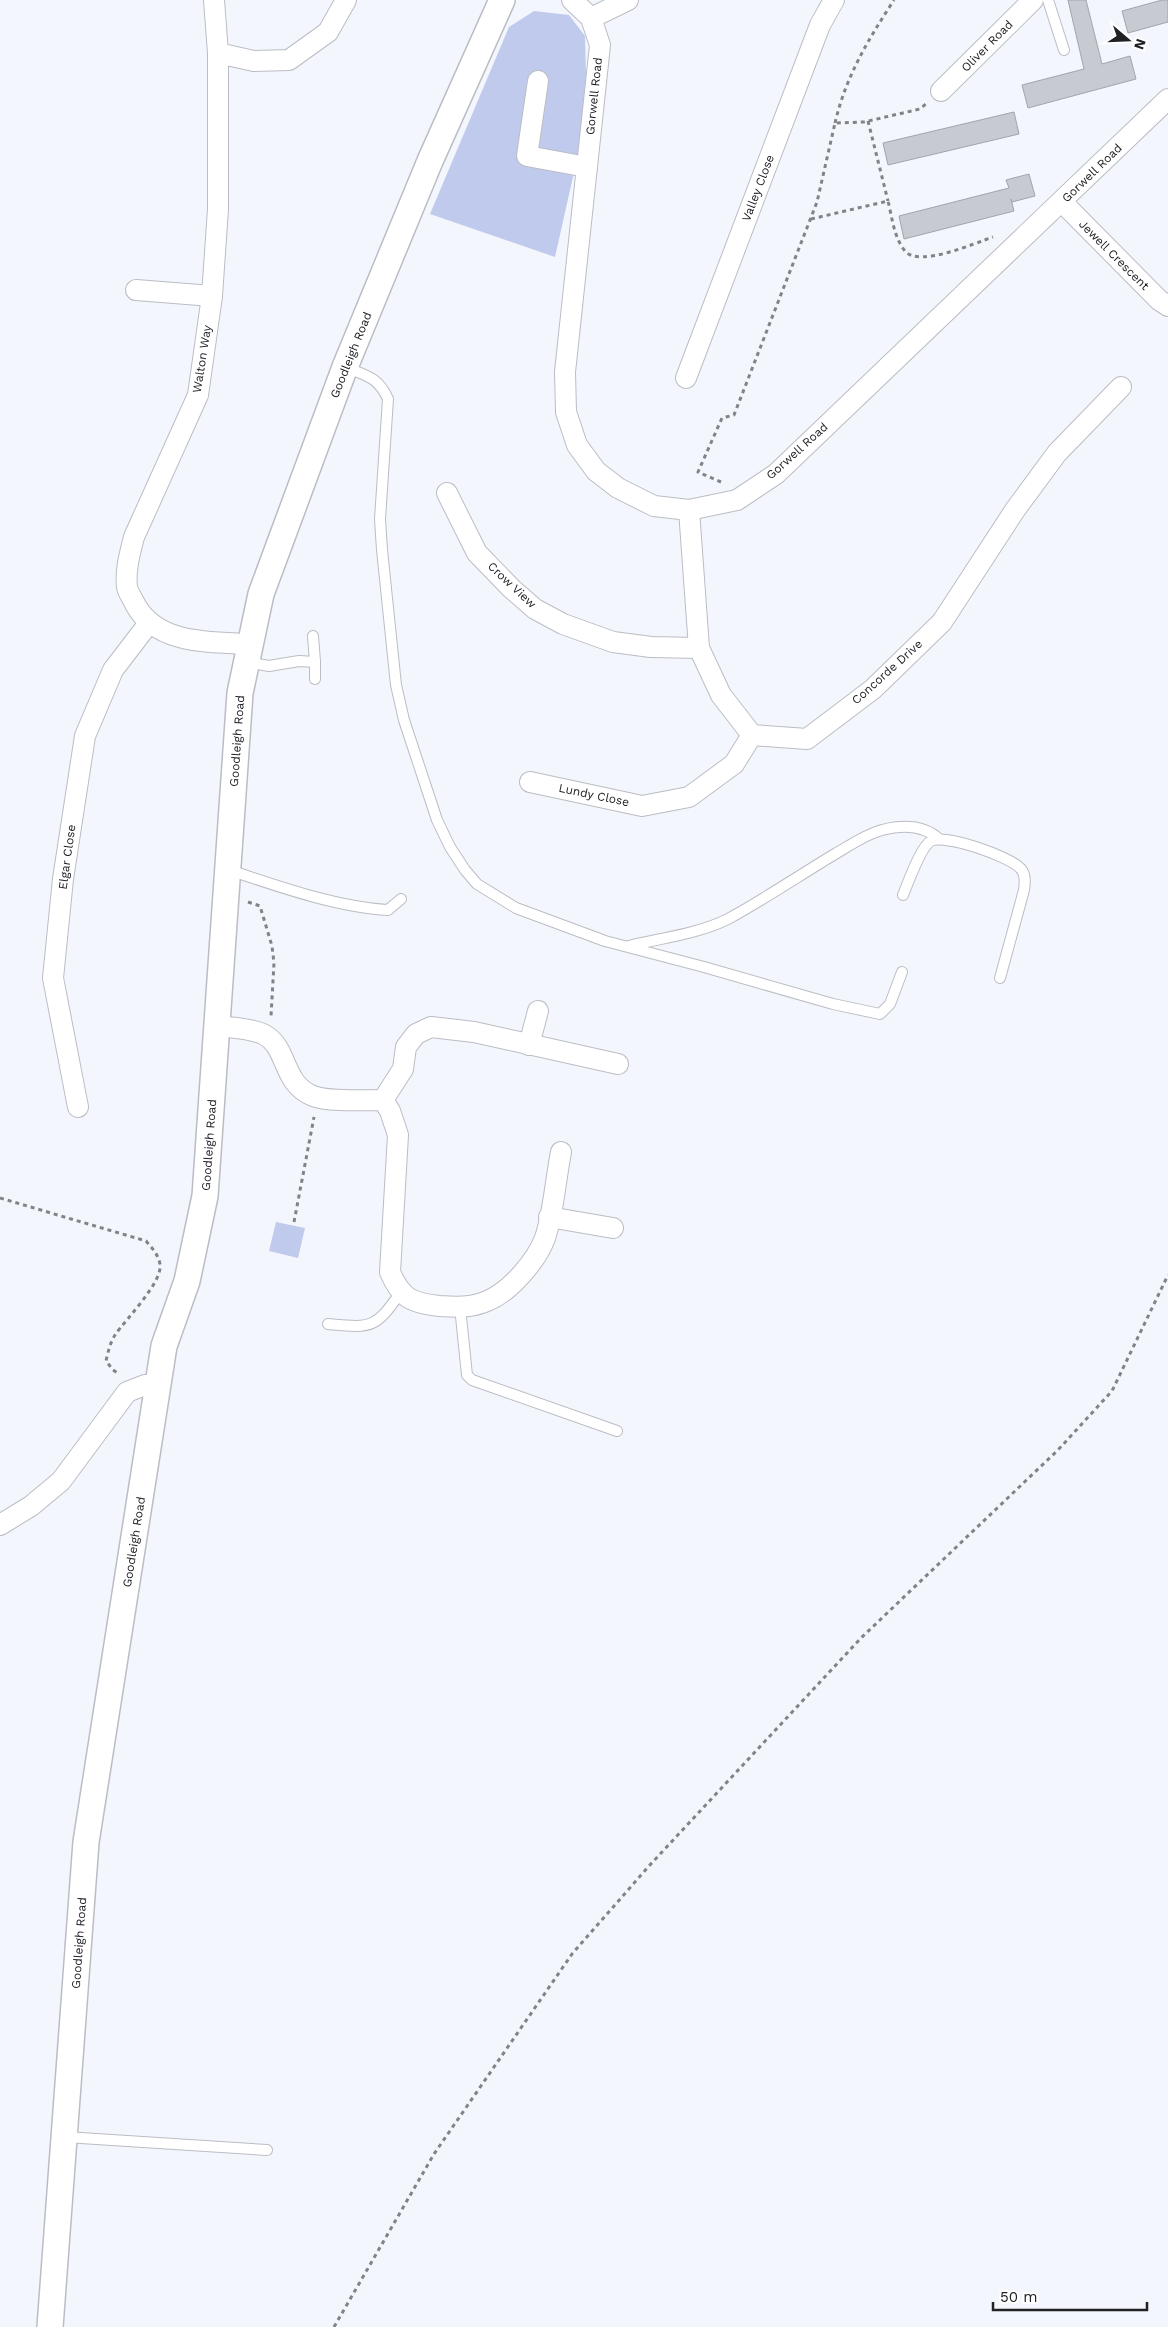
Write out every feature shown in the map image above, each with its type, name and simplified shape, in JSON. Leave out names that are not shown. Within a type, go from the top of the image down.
[{"type":"street","name":"Walton Way","points":[[214,0],[218,53],[218,209],[212,296],[198,395],[134,537],[128,562],[127,588],[137,607],[149,623],[180,638],[248,653]]},
{"type":"street","points":[[218,53],[254,61],[288,60],[328,32],[346,0]]},
{"type":"street","name":"Goodleigh Road","points":[[50,2327],[86,1842],[152,1385],[187,1282],[205,1196],[240,692],[261,594],[346,368],[430,161],[502,0]]},
{"type":"street","points":[[572,0],[592,18],[628,0]]},
{"type":"street","name":"Valley Close","points":[[686,378],[816,34],[834,0]]},
{"type":"street","name":"Oliver Road","points":[[942,91],[1033,0]]},
{"type":"street","name":"Gorwell Road","points":[[592,18],[600,45],[565,372],[566,412],[577,445],[596,471],[618,488],[654,506],[689,510],[737,500],[776,474],[1168,100]]},
{"type":"street","points":[[538,81],[527,156],[587,167]]},
{"type":"street","name":"Jewell Crescent","points":[[1062,202],[1159,300],[1168,306]]},
{"type":"street","points":[[136,290],[212,296]]},
{"type":"street","name":"Concorde Drive","points":[[752,735],[806,740],[873,689],[942,622],[1015,510],[1057,453],[1121,387]]},
{"type":"street","name":"Crow View","points":[[447,494],[477,553],[535,609],[563,624],[613,642],[651,647],[699,648]]},
{"type":"street","points":[[689,510],[699,648],[721,695],[752,735]]},
{"type":"street","name":"Elgar Close","points":[[78,1107],[54,978],[63,879],[85,736],[113,670],[149,623]]},
{"type":"street","name":"Lundy Close","points":[[530,782],[642,806],[689,797],[734,764],[752,735]]},
{"type":"street","points":[[529,1045],[538,1011]]},
{"type":"street","points":[[218,1026],[252,1030],[268,1038],[275,1043],[290,1078],[302,1089],[318,1097],[383,1100]]},
{"type":"street","points":[[383,1100],[403,1069],[406,1047],[416,1034],[431,1027],[474,1032],[618,1064]]},
{"type":"street","points":[[383,1100],[390,1111],[398,1135],[390,1272],[401,1292],[421,1304],[460,1307],[487,1302],[515,1280],[537,1255],[545,1236],[561,1152]]},
{"type":"street","points":[[549,1216],[613,1228]]},
{"type":"street","points":[[0,1525],[31,1506],[61,1481],[127,1392],[152,1385]]},
{"type":"lane","points":[[1048,0],[1064,50]]},
{"type":"lane","points":[[346,368],[371,377],[382,386],[388,399],[380,519],[396,685],[404,720],[437,820],[450,847],[477,884],[498,898],[541,918],[627,946],[833,1004],[880,1014],[890,1004],[902,972]]},
{"type":"lane","points":[[313,636],[315,680]]},
{"type":"lane","points":[[248,653],[270,666],[299,661],[315,662]]},
{"type":"lane","points":[[627,946],[690,932],[726,919],[848,846],[881,830],[904,827],[921,828],[930,831],[939,839],[997,855],[1009,860],[1022,870],[1025,877],[1024,890],[1000,978]]},
{"type":"lane","points":[[903,895],[924,849],[929,842],[939,839]]},
{"type":"lane","points":[[228,882],[292,889],[377,909],[388,910],[401,899]]},
{"type":"lane","points":[[328,1324],[363,1327],[373,1324],[384,1315],[401,1292]]},
{"type":"lane","points":[[460,1307],[467,1375],[472,1380],[617,1431]]},
{"type":"lane","points":[[65,2137],[267,2150]]},
{"type":"path","points":[[747,493],[698,472],[722,418],[734,414],[811,219],[819,194],[839,107],[861,52],[894,0]]},
{"type":"path","points":[[835,123],[868,121],[920,109],[942,91]]},
{"type":"path","points":[[868,121],[899,241],[907,253],[914,257],[943,254],[993,237],[1033,230]]},
{"type":"path","points":[[811,219],[888,200]]},
{"type":"path","points":[[228,882],[260,906],[272,946],[274,963],[272,1008],[268,1038]]},
{"type":"path","points":[[294,1222],[318,1097]]},
{"type":"path","points":[[0,1198],[146,1241],[156,1251],[160,1266],[152,1288],[114,1337],[106,1361],[113,1370],[123,1377],[152,1385]]},
{"type":"path","points":[[334,2327],[434,2154],[572,1954],[656,1859],[861,1638],[1058,1450],[1112,1391],[1168,1276]]},
{"type":"shaded area","points":[[534,11],[569,15],[585,36],[586,75],[579,150],[555,257],[430,214],[509,27]]},
{"type":"shaded area","points":[[276,1222],[305,1228],[298,1258],[269,1251]]},
{"type":"building","points":[[1068,0],[1086,0],[1102,64],[1130,56],[1136,79],[1028,108],[1022,85],[1084,69]]},
{"type":"building","points":[[1168,0],[1168,22],[1128,33],[1122,11]]},
{"type":"building","points":[[1014,112],[1019,134],[888,165],[883,143]]},
{"type":"building","points":[[1029,174],[1035,196],[1012,202],[1011,199],[1014,211],[904,239],[899,216],[1009,188],[1006,180]]}]
